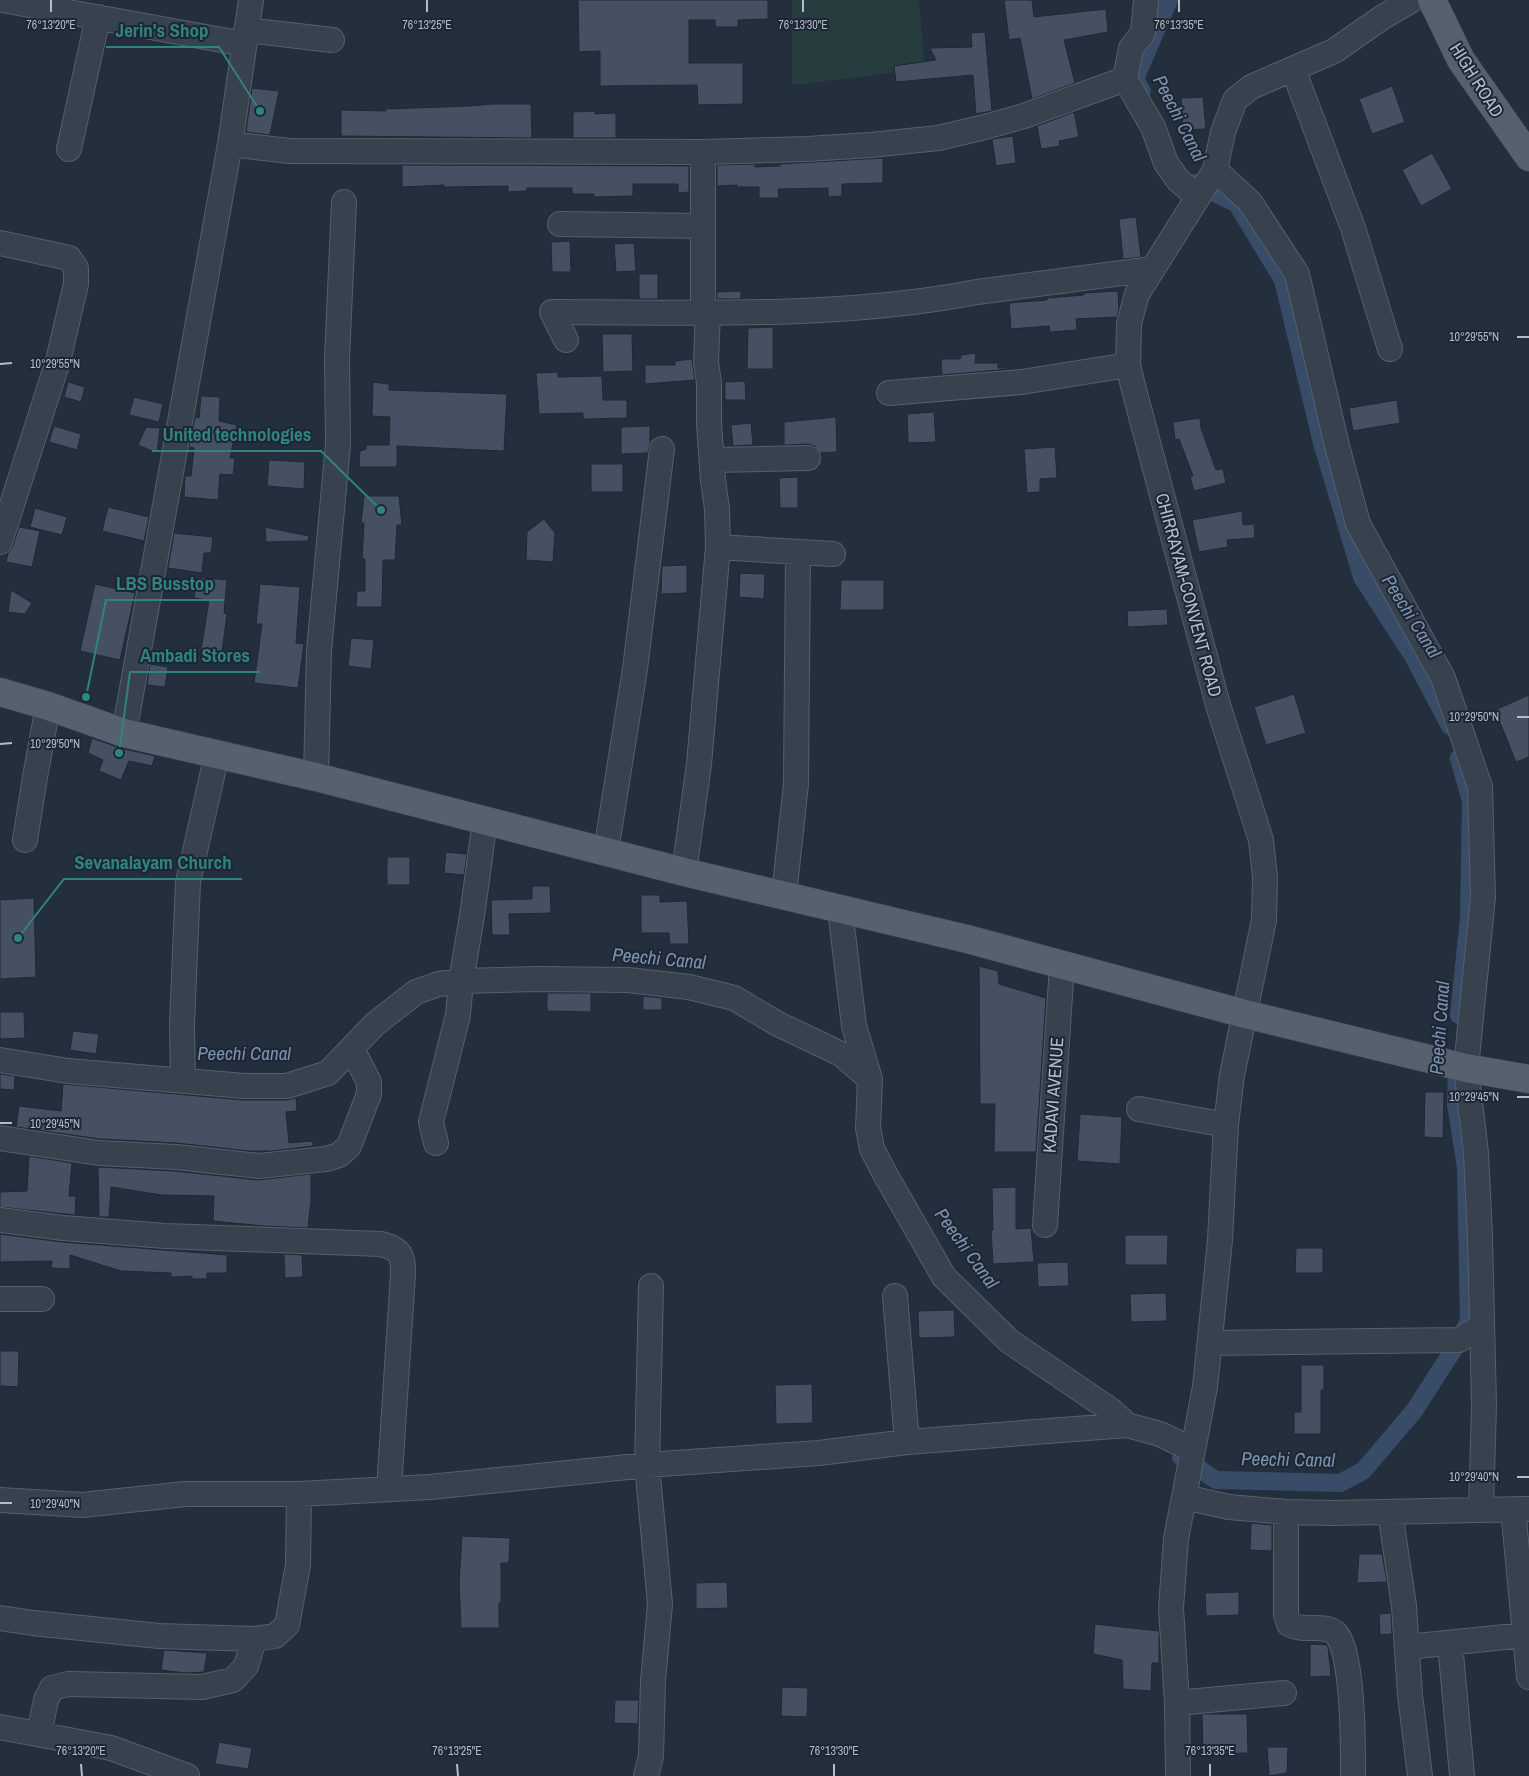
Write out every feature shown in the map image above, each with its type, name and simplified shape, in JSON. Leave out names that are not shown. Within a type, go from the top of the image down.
[{"type":"main road","name":"HIGH ROAD","points":[[1432,0],[1461,60],[1529,157]]},
{"type":"main road","points":[[0,692],[48,706],[124,733],[316,777],[684,872],[968,939],[1245,1014],[1458,1066],[1529,1079]]},
{"type":"street","points":[[2,0],[98,17],[245,37],[332,40]]},
{"type":"street","points":[[124,733],[230,144],[250,0]]},
{"type":"street","points":[[1146,0],[1143,33],[1131,48],[1125,79],[1153,127],[1166,163],[1178,180],[1206,184],[1250,202],[1297,274],[1337,446],[1358,524],[1443,678],[1480,787],[1482,897],[1458,1066],[1476,1152],[1484,1405],[1481,1510]]},
{"type":"street","name":"CHIRRAYAM-CONVENT ROAD","points":[[1178,1776],[1177,1703],[1171,1608],[1176,1539],[1206,1387],[1220,1240],[1226,1125],[1232,1075],[1264,920],[1265,877],[1261,840],[1218,704],[1128,365],[1129,324],[1137,294],[1206,184],[1235,100],[1251,87],[1334,51],[1383,17],[1412,0]]},
{"type":"street","points":[[69,149],[98,17]]},
{"type":"street","points":[[1294,69],[1353,228],[1390,349]]},
{"type":"street","points":[[230,144],[289,151],[703,152],[871,145],[938,138],[981,128],[1024,116],[1125,79]]},
{"type":"street","points":[[684,872],[699,764],[718,547],[709,383],[706,362],[702,226],[703,152]]},
{"type":"street","points":[[316,777],[319,651],[338,444],[337,358],[344,202]]},
{"type":"street","points":[[560,224],[702,226]]},
{"type":"street","points":[[0,243],[69,258],[76,268],[76,284],[58,361],[0,542]]},
{"type":"street","points":[[566,340],[552,312],[771,313],[832,310],[949,298],[977,292],[1152,269]]},
{"type":"street","points":[[890,394],[1022,382],[1128,365]]},
{"type":"street","points":[[606,852],[635,669],[662,449]]},
{"type":"street","points":[[712,460],[808,458]]},
{"type":"street","points":[[718,547],[833,554]]},
{"type":"street","points":[[784,895],[796,784],[798,552]]},
{"type":"street","points":[[25,840],[48,706]]},
{"type":"street","points":[[183,1081],[182,1024],[188,882],[217,754]]},
{"type":"street","points":[[436,1143],[431,1122],[458,1015],[462,971],[485,820]]},
{"type":"street","points":[[840,909],[854,1026],[867,1069],[868,1128],[872,1149],[944,1277],[1009,1341],[1112,1411],[1142,1429],[1189,1468],[1229,1507],[1286,1512],[1521,1509],[1529,1677]]},
{"type":"street","name":"KADAVI AVENUE","points":[[1045,1225],[1062,965]]},
{"type":"street","points":[[0,1060],[68,1071],[244,1086],[287,1086],[328,1073],[375,1024],[416,992],[439,984],[462,971],[536,979],[628,980],[689,986],[734,998],[778,1024],[841,1054],[867,1069]]},
{"type":"street","points":[[0,1138],[99,1153],[176,1157],[258,1166],[326,1159],[339,1155],[349,1146],[369,1094],[369,1082],[352,1049]]},
{"type":"street","points":[[1139,1109],[1226,1125]]},
{"type":"street","points":[[0,1220],[63,1228],[165,1236],[381,1244],[395,1248],[403,1258],[403,1274],[389,1489]]},
{"type":"street","points":[[646,1776],[651,1756],[653,1681],[660,1604],[647,1465],[651,1286]]},
{"type":"street","points":[[895,1296],[907,1442]]},
{"type":"street","points":[[0,1299],[42,1299]]},
{"type":"street","points":[[1210,1343],[1459,1340],[1482,1326]]},
{"type":"street","points":[[0,1500],[82,1505],[185,1494],[299,1494],[430,1487],[647,1465],[819,1453],[907,1442],[1142,1429]]},
{"type":"street","points":[[0,1618],[159,1636],[254,1639],[275,1636],[287,1625],[298,1565],[299,1494]]},
{"type":"street","points":[[1286,1512],[1286,1616],[1290,1624],[1297,1628],[1327,1629],[1336,1633],[1340,1640],[1347,1667],[1352,1710],[1353,1776]]},
{"type":"street","points":[[1390,1512],[1404,1606],[1410,1695],[1420,1776]]},
{"type":"street","points":[[1406,1647],[1526,1634]]},
{"type":"street","points":[[39,1734],[46,1700],[52,1688],[68,1684],[202,1687],[233,1680],[246,1666],[254,1639]]},
{"type":"street","points":[[1450,1643],[1462,1775]]},
{"type":"street","points":[[1177,1703],[1284,1693]]},
{"type":"street","points":[[0,1727],[111,1748],[187,1776]]},
{"type":"green space","points":[[792,0],[919,0],[925,69],[792,85]]},
{"type":"building","points":[[578,0],[768,0],[768,19],[738,20],[738,27],[715,27],[715,20],[689,20],[689,63],[743,63],[743,104],[698,105],[697,85],[600,86],[600,51],[579,52]]},
{"type":"building","points":[[1004,0],[1032,0],[1034,17],[1106,9],[1108,32],[1064,40],[1075,83],[1032,99],[1020,38],[1009,40]]},
{"type":"building","points":[[985,32],[992,111],[976,114],[973,75],[896,82],[894,66],[936,60],[930,48],[972,47],[971,33]]},
{"type":"building","points":[[1392,86],[1405,122],[1372,134],[1359,99]]},
{"type":"building","points":[[252,88],[279,91],[270,135],[246,132]]},
{"type":"building","points":[[1203,97],[1206,129],[1183,130],[1181,98]]},
{"type":"building","points":[[531,104],[532,138],[341,136],[341,110],[386,111],[385,109]]},
{"type":"building","points":[[595,111],[595,114],[616,113],[616,138],[573,138],[573,112]]},
{"type":"building","points":[[1074,112],[1079,137],[1059,141],[1060,146],[1041,149],[1037,126]]},
{"type":"building","points":[[1013,136],[1016,163],[996,166],[992,139]]},
{"type":"building","points":[[1432,153],[1452,189],[1421,206],[1402,170]]},
{"type":"building","points":[[883,158],[883,183],[842,184],[842,196],[828,197],[828,188],[778,189],[779,198],[759,198],[759,187],[717,186],[717,165],[755,164],[755,167],[780,166],[780,164]]},
{"type":"building","points":[[402,165],[689,166],[689,192],[678,193],[678,184],[633,184],[633,196],[594,197],[594,194],[572,194],[572,188],[527,188],[527,191],[508,192],[508,186],[444,187],[444,185],[402,187]]},
{"type":"building","points":[[1136,217],[1141,257],[1123,259],[1119,219]]},
{"type":"building","points":[[570,241],[571,272],[552,272],[551,242]]},
{"type":"building","points":[[634,243],[636,271],[616,272],[614,244]]},
{"type":"building","points":[[639,274],[658,274],[658,299],[639,299]]},
{"type":"building","points":[[741,291],[741,299],[717,299],[717,292]]},
{"type":"building","points":[[1118,291],[1119,309],[1117,317],[1076,319],[1077,330],[1050,332],[1049,326],[1011,329],[1009,303],[1047,300],[1047,298],[1084,295],[1084,293]]},
{"type":"building","points":[[773,327],[773,369],[747,369],[748,328]]},
{"type":"building","points":[[602,334],[632,334],[633,371],[603,372]]},
{"type":"building","points":[[976,353],[975,363],[998,363],[998,368],[1010,369],[942,375],[941,359],[960,359],[961,355]]},
{"type":"building","points":[[692,359],[695,380],[645,384],[645,365],[675,365],[675,361]]},
{"type":"building","points":[[558,372],[558,377],[602,376],[603,400],[627,400],[627,418],[583,419],[583,413],[539,414],[536,373]]},
{"type":"building","points":[[745,381],[746,400],[725,400],[725,382]]},
{"type":"building","points":[[68,382],[85,387],[81,402],[64,397]]},
{"type":"building","points":[[373,382],[389,384],[389,390],[507,394],[504,451],[397,446],[397,467],[359,467],[360,451],[366,449],[366,445],[389,445],[390,417],[372,416]]},
{"type":"building","points":[[201,396],[220,397],[219,421],[237,425],[230,458],[235,458],[233,475],[220,474],[218,500],[184,497],[185,476],[191,476],[194,448],[189,447],[195,417],[199,418]]},
{"type":"building","points":[[134,397],[163,404],[159,422],[129,415]]},
{"type":"building","points":[[1397,400],[1400,423],[1353,431],[1349,408]]},
{"type":"building","points":[[934,412],[936,442],[908,443],[907,414]]},
{"type":"building","points":[[836,417],[837,452],[820,453],[815,446],[808,444],[784,445],[784,422]]},
{"type":"building","points":[[1200,418],[1201,428],[1216,470],[1223,469],[1226,483],[1194,491],[1190,476],[1193,476],[1179,439],[1175,440],[1173,422]]},
{"type":"building","points":[[751,423],[753,445],[733,446],[731,425]]},
{"type":"building","points":[[54,426],[81,434],[77,450],[49,442]]},
{"type":"building","points":[[650,426],[648,453],[621,454],[621,427]]},
{"type":"building","points":[[146,427],[160,428],[157,453],[138,445]]},
{"type":"building","points":[[1055,447],[1057,478],[1040,479],[1040,492],[1027,493],[1024,449]]},
{"type":"building","points":[[269,460],[305,462],[304,489],[267,486]]},
{"type":"building","points":[[591,464],[623,464],[623,492],[591,492]]},
{"type":"building","points":[[798,477],[798,508],[780,508],[779,478]]},
{"type":"building","points":[[364,496],[399,496],[402,525],[397,525],[395,560],[383,560],[382,607],[356,607],[357,591],[365,591],[365,559],[362,559],[364,523],[361,523]]},
{"type":"building","points":[[108,507],[149,517],[144,541],[102,531]]},
{"type":"building","points":[[35,508],[67,517],[62,535],[30,527]]},
{"type":"building","points":[[1242,511],[1243,525],[1254,524],[1255,538],[1227,540],[1228,547],[1199,552],[1192,520]]},
{"type":"building","points":[[544,519],[555,533],[553,562],[526,560],[527,532]]},
{"type":"building","points":[[19,527],[40,531],[32,567],[6,562]]},
{"type":"building","points":[[265,527],[309,536],[308,541],[266,542]]},
{"type":"building","points":[[174,533],[213,537],[211,553],[204,553],[202,573],[168,568]]},
{"type":"building","points":[[687,565],[687,593],[661,594],[662,566]]},
{"type":"building","points":[[740,573],[765,574],[764,599],[739,597]]},
{"type":"building","points":[[197,577],[227,580],[224,613],[227,614],[221,659],[200,656],[209,600],[194,598]]},
{"type":"building","points":[[841,580],[884,580],[884,610],[840,610]]},
{"type":"building","points":[[95,584],[135,593],[120,660],[80,651]]},
{"type":"building","points":[[260,584],[300,587],[296,643],[304,644],[298,688],[254,683],[262,624],[256,624]]},
{"type":"building","points":[[11,590],[32,603],[25,614],[8,612]]},
{"type":"building","points":[[1167,609],[1168,625],[1128,627],[1127,611]]},
{"type":"building","points":[[351,638],[374,640],[371,669],[348,666]]},
{"type":"building","points":[[150,664],[168,667],[165,687],[147,685]]},
{"type":"building","points":[[1294,694],[1306,733],[1266,745],[1254,707]]},
{"type":"building","points":[[1529,695],[1529,757],[1516,762],[1495,710]]},
{"type":"building","points":[[92,738],[120,748],[155,756],[152,766],[129,761],[121,780],[99,771],[103,760],[88,753]]},
{"type":"building","points":[[446,852],[467,854],[464,875],[444,873]]},
{"type":"building","points":[[387,857],[410,857],[410,885],[387,885]]},
{"type":"building","points":[[532,886],[550,886],[551,913],[509,914],[510,935],[492,935],[491,900],[532,899]]},
{"type":"building","points":[[641,895],[660,895],[660,902],[687,901],[689,944],[670,944],[669,933],[641,933]]},
{"type":"building","points":[[34,898],[36,977],[0,979],[0,900]]},
{"type":"building","points":[[979,966],[998,971],[999,984],[1046,998],[1036,1152],[994,1152],[995,1104],[980,1104]]},
{"type":"building","points":[[547,993],[591,993],[591,1012],[547,1011]]},
{"type":"building","points":[[643,996],[662,998],[662,1010],[643,1010]]},
{"type":"building","points":[[0,1012],[24,1012],[25,1038],[0,1039]]},
{"type":"building","points":[[73,1031],[99,1034],[96,1054],[70,1050]]},
{"type":"building","points":[[0,1074],[15,1076],[14,1090],[0,1089]]},
{"type":"building","points":[[63,1084],[243,1100],[287,1100],[296,1098],[297,1111],[286,1112],[289,1143],[313,1141],[313,1146],[272,1151],[249,1151],[177,1143],[100,1139],[16,1127],[19,1106],[61,1111]]},
{"type":"building","points":[[1425,1092],[1444,1092],[1443,1138],[1424,1137]]},
{"type":"building","points":[[1080,1114],[1122,1117],[1120,1164],[1077,1161]]},
{"type":"building","points":[[29,1156],[72,1163],[69,1196],[76,1196],[75,1215],[0,1207],[0,1192],[27,1191]]},
{"type":"building","points":[[98,1167],[175,1171],[258,1180],[311,1174],[308,1228],[213,1221],[214,1196],[162,1195],[111,1187],[109,1217],[99,1217]]},
{"type":"building","points":[[1016,1187],[1016,1229],[1031,1228],[1034,1262],[993,1264],[991,1230],[993,1230],[992,1188]]},
{"type":"building","points":[[0,1234],[62,1242],[227,1255],[227,1273],[207,1273],[207,1279],[192,1279],[192,1276],[171,1277],[171,1273],[121,1271],[70,1255],[70,1269],[51,1268],[52,1261],[0,1262]]},
{"type":"building","points":[[1125,1235],[1168,1235],[1167,1265],[1125,1265]]},
{"type":"building","points":[[1296,1248],[1323,1248],[1323,1273],[1295,1273]]},
{"type":"building","points":[[284,1254],[302,1255],[303,1277],[285,1278]]},
{"type":"building","points":[[1068,1262],[1069,1286],[1038,1287],[1037,1263]]},
{"type":"building","points":[[1166,1293],[1167,1321],[1131,1322],[1130,1294]]},
{"type":"building","points":[[954,1310],[955,1337],[919,1338],[918,1311]]},
{"type":"building","points":[[0,1351],[19,1351],[18,1387],[0,1386]]},
{"type":"building","points":[[1301,1365],[1324,1365],[1324,1390],[1321,1390],[1321,1434],[1294,1434],[1294,1412],[1301,1412]]},
{"type":"building","points":[[812,1384],[813,1423],[776,1424],[775,1385]]},
{"type":"building","points":[[1251,1523],[1272,1525],[1272,1551],[1250,1550]]},
{"type":"building","points":[[462,1536],[510,1538],[509,1563],[501,1563],[499,1628],[461,1628],[459,1583]]},
{"type":"building","points":[[1359,1554],[1382,1554],[1387,1582],[1357,1583]]},
{"type":"building","points":[[727,1582],[728,1608],[696,1609],[696,1583]]},
{"type":"building","points":[[1239,1592],[1239,1615],[1206,1616],[1205,1593]]},
{"type":"building","points":[[1391,1613],[1392,1634],[1380,1635],[1379,1614]]},
{"type":"building","points":[[1095,1624],[1159,1631],[1159,1663],[1152,1663],[1151,1691],[1123,1689],[1122,1660],[1093,1654]]},
{"type":"building","points":[[1310,1644],[1327,1645],[1331,1676],[1310,1677]]},
{"type":"building","points":[[164,1650],[207,1653],[204,1672],[186,1673],[161,1670]]},
{"type":"building","points":[[782,1687],[808,1688],[807,1717],[781,1716]]},
{"type":"building","points":[[615,1700],[639,1700],[638,1724],[614,1723]]},
{"type":"building","points":[[1202,1714],[1247,1714],[1248,1753],[1203,1754]]},
{"type":"building","points":[[219,1742],[252,1748],[248,1769],[215,1764]]},
{"type":"building","points":[[1267,1747],[1288,1747],[1287,1773],[1269,1776]]},
{"type":"waterway","name":"Peechi Canal","points":[[1142,91],[1135,79],[1169,0]]},
{"type":"waterway","name":"Peechi Canal","points":[[1195,183],[1237,204],[1283,280],[1322,443],[1362,577],[1413,656],[1450,726]]},
{"type":"waterway","name":"Peechi Canal","points":[[1459,758],[1471,801],[1469,918],[1459,1015]]},
{"type":"waterway","name":"Peechi Canal","points":[[1181,1457],[1216,1480],[1340,1483],[1363,1471],[1414,1411],[1459,1341],[1469,1320],[1466,1168],[1456,1104],[1457,1066]]},
{"type":"place","name":"Jerin's Shop","points":[[260,111]]},
{"type":"place","name":"United technologies","points":[[381,510]]},
{"type":"place","name":"LBS Busstop","points":[[86,697]]},
{"type":"place","name":"Ambadi Stores","points":[[119,753]]},
{"type":"place","name":"Sevanalayam Church","points":[[18,938]]}]
